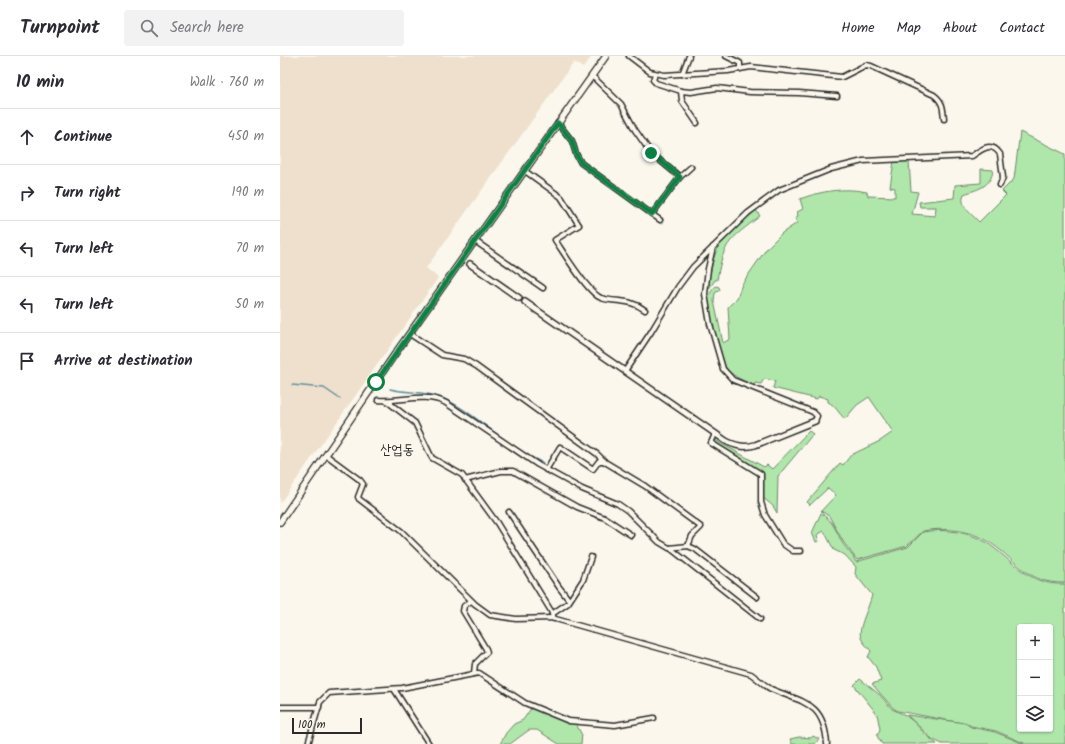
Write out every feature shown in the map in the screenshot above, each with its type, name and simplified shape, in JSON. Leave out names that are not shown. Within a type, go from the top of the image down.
[{"type":"main road","points":[[280,522],[475,241],[606,56]]},
{"type":"street","points":[[629,56],[655,74],[664,75],[728,71],[740,68],[765,68],[842,77],[866,65],[934,94],[943,104],[944,119]]},
{"type":"street","points":[[682,74],[689,56]]},
{"type":"street","points":[[726,56],[740,62],[740,68]]},
{"type":"street","points":[[655,74],[653,80],[656,83],[681,91],[691,92],[717,88],[750,92],[799,93],[838,96]]},
{"type":"street","points":[[592,76],[621,104],[635,130],[651,153],[680,177]]},
{"type":"street","points":[[681,91],[682,101],[697,123]]},
{"type":"street","points":[[558,123],[572,141],[576,154],[581,163],[660,220]]},
{"type":"street","points":[[625,371],[651,332],[678,286],[693,267],[748,213],[779,190],[831,169],[857,162],[972,156],[986,147],[992,147],[1000,154],[1002,177],[1000,185]]},
{"type":"street","points":[[652,214],[680,177],[691,167]]},
{"type":"street","points":[[525,170],[561,197],[579,225],[555,240],[591,291],[602,298],[638,304],[645,310]]},
{"type":"street","points":[[475,241],[543,288]]},
{"type":"street","points":[[525,302],[715,434],[733,444],[746,447],[815,421],[817,416],[813,412],[733,380],[723,370],[710,324],[705,294],[708,269],[713,247]]},
{"type":"street","points":[[470,264],[519,298]]},
{"type":"street","points":[[410,334],[442,355],[464,359],[476,366],[597,454],[605,462],[645,486],[701,527],[692,536],[688,546]]},
{"type":"street","points":[[378,400],[386,401],[426,397],[438,399],[546,470],[582,489],[618,504],[628,511],[659,542],[669,548],[760,619]]},
{"type":"street","points":[[386,401],[415,422],[432,458],[445,467],[459,473],[465,480],[497,523],[553,617]]},
{"type":"street","points":[[715,434],[711,443],[761,474],[761,502],[764,515],[783,544],[793,551],[801,551]]},
{"type":"street","points":[[546,470],[560,447],[593,469],[599,461],[605,462]]},
{"type":"street","points":[[326,455],[360,480],[363,484],[358,496],[359,499],[380,514],[414,543],[483,612],[493,616],[516,619],[553,617],[751,674],[766,686],[812,706],[822,720],[827,744]]},
{"type":"street","points":[[465,480],[501,471],[513,472],[577,507],[605,518],[631,535]]},
{"type":"street","points":[[509,512],[569,600]]},
{"type":"street","points":[[669,548],[688,546],[704,555],[757,597]]},
{"type":"street","points":[[553,617],[568,603],[583,580],[591,557]]},
{"type":"street","points":[[471,601],[464,606],[463,611],[486,649],[486,652],[474,664],[474,673]]},
{"type":"street","points":[[308,744],[319,707],[324,696],[329,693],[394,689],[474,673],[482,674],[525,703],[569,721],[615,725],[654,718]]},
{"type":"street","points":[[394,689],[429,744]]},
{"type":"street","points":[[280,707],[319,707]]},
{"type":"shaded area","points":[[280,56],[592,56],[583,68],[574,62],[426,268],[438,278],[280,503]]},
{"type":"green space","points":[[1020,132],[1065,154],[1065,583],[1051,582],[1030,575],[986,540],[972,534],[946,529],[923,531],[907,546],[857,560],[844,543],[829,516],[821,511],[836,495],[828,488],[810,505],[807,502],[840,463],[843,465],[851,455],[880,441],[893,432],[869,397],[857,405],[845,419],[828,402],[828,399],[819,396],[817,399],[773,388],[775,381],[764,379],[761,384],[755,383],[754,386],[733,375],[725,365],[717,348],[709,317],[707,302],[708,298],[716,286],[719,287],[720,290],[715,293],[714,301],[723,343],[730,339],[728,307],[737,298],[742,284],[767,248],[782,233],[797,223],[795,218],[798,216],[797,212],[803,209],[800,199],[825,192],[842,190],[867,192],[868,196],[895,197],[895,188],[890,187],[894,161],[909,161],[911,191],[918,192],[912,214],[935,216],[936,207],[920,207],[919,202],[954,198],[955,185],[981,183],[981,169],[993,170],[992,176],[987,184],[979,189],[964,194],[964,206],[979,222],[1006,195],[1002,191],[1014,179]]},
{"type":"green space","points":[[756,210],[760,216],[735,236],[730,242],[722,256],[717,280],[715,280],[706,293],[713,260],[719,243]]},
{"type":"green space","points":[[809,431],[813,434],[778,476],[777,513],[773,506],[762,497],[763,473],[714,442],[715,440],[764,467],[767,465],[772,469]]},
{"type":"green space","points":[[821,513],[832,523],[843,544],[856,562],[908,547],[923,532],[939,530],[964,533],[986,542],[1031,577],[1052,584],[1065,584],[1065,744],[1026,744],[996,731],[971,726],[965,722],[962,723],[898,711],[893,708],[872,684],[881,681],[876,667],[868,657],[871,651],[863,642],[860,634],[872,595],[855,574],[856,567],[845,555],[834,550],[824,531],[817,535],[819,541],[816,542],[812,533]]},
{"type":"green space","points":[[860,679],[880,695],[892,709],[905,715],[914,722],[937,744],[882,744],[877,736],[880,729],[877,714],[854,685]]},
{"type":"green space","points":[[532,707],[567,723],[576,724],[582,735],[581,744],[559,744],[537,730],[529,730],[510,744],[500,744],[506,733],[514,724],[523,720]]},
{"type":"green space","points":[[907,715],[965,723],[971,727],[995,732],[1024,744],[942,744],[932,739]]},
{"type":"green space","points":[[813,736],[819,739],[815,744],[792,744],[790,739],[799,737],[811,738]]},
{"type":"waterway","points":[[292,385],[324,388],[340,399]]},
{"type":"waterway","points":[[390,389],[430,394],[445,399],[463,409],[504,439]]},
{"type":"waterway","points":[[527,455],[543,463]]},
{"type":"district","name":"산업동","points":[[397,449]]},
{"type":"route","points":[[376,382],[558,123],[572,141],[576,154],[581,163],[652,214],[680,177],[651,153]]}]
